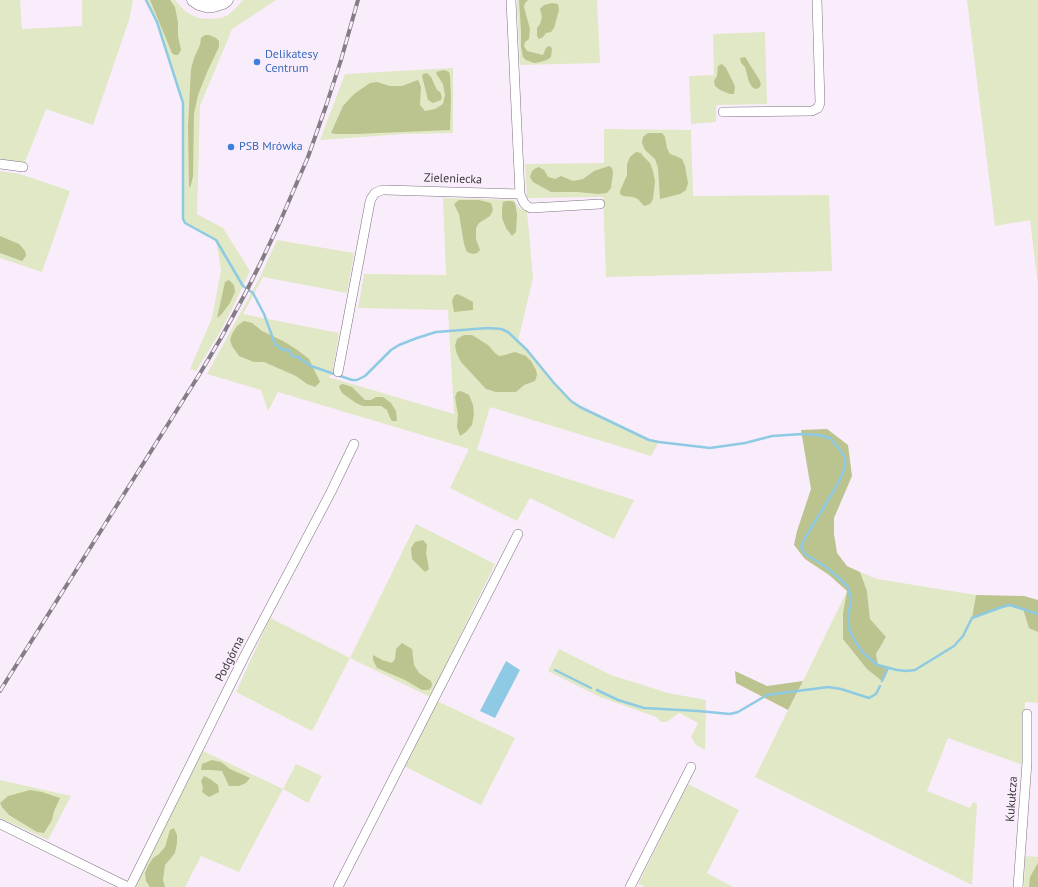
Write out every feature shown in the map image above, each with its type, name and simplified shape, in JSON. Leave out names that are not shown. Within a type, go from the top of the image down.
[{"type":"main road","points":[[193,0],[206,6],[214,6],[223,3],[226,0]]},
{"type":"street","points":[[511,0],[520,194],[524,203],[531,208],[600,204]]},
{"type":"street","points":[[723,112],[812,111],[818,108],[820,103],[817,0]]},
{"type":"street","points":[[0,164],[23,167]]},
{"type":"street","name":"Zieleniecka","points":[[338,372],[370,202],[375,193],[386,190],[520,194]]},
{"type":"street","name":"Podgórna","points":[[0,824],[129,887],[245,655],[331,492],[354,444]]},
{"type":"street","points":[[338,887],[518,534]]},
{"type":"street","name":"Kukułcza","points":[[1018,887],[1027,762],[1027,714]]},
{"type":"street","points":[[630,887],[691,767]]},
{"type":"green space","points":[[0,0],[20,0],[22,29],[82,26],[82,0],[133,0],[129,20],[93,125],[46,109],[23,167],[0,161]]},
{"type":"green space","points":[[146,0],[175,0],[188,13],[198,18],[210,19],[221,18],[228,15],[243,0],[276,0],[232,29],[200,106],[197,214],[223,228],[250,271],[220,332],[196,371],[190,369],[212,318],[221,270],[216,240],[185,223],[183,219],[183,103],[157,22]]},
{"type":"green space","points":[[150,0],[170,0],[175,7],[181,50],[178,55],[172,53]]},
{"type":"green space","points":[[517,0],[597,0],[600,63],[520,65]]},
{"type":"green space","points":[[519,0],[528,0],[524,7],[530,29],[529,39],[525,42],[524,46],[527,51],[543,55],[546,48],[549,46],[552,48],[551,57],[547,60],[534,63],[523,57],[521,47]]},
{"type":"green space","points":[[967,0],[1038,0],[1038,285],[1030,220],[995,226]]},
{"type":"green space","points":[[552,3],[558,4],[559,10],[554,28],[551,32],[546,33],[539,39],[537,36],[537,28],[542,17],[540,9],[544,5]]},
{"type":"green space","points":[[765,32],[767,104],[716,105],[716,122],[691,124],[689,76],[714,75],[713,34]]},
{"type":"green space","points":[[205,35],[216,38],[219,41],[219,47],[198,95],[194,114],[193,176],[189,188],[188,126],[191,69],[201,38]]},
{"type":"green space","points":[[745,57],[759,79],[761,84],[759,88],[756,89],[752,87],[749,82],[745,67],[741,63],[740,58]]},
{"type":"green space","points":[[722,64],[726,68],[735,87],[734,94],[720,90],[715,86],[714,81],[717,76],[718,66]]},
{"type":"green space","points":[[453,68],[453,133],[404,134],[320,140],[345,74]]},
{"type":"green space","points":[[444,70],[449,72],[450,76],[450,130],[355,134],[331,133],[343,106],[354,94],[370,83],[377,82],[390,86],[402,86],[418,80],[421,87],[420,105],[425,111],[435,109],[443,104],[445,95],[443,84],[436,72]]},
{"type":"green space","points":[[427,73],[431,77],[442,97],[441,100],[433,103],[428,100],[422,76],[423,74]]},
{"type":"green space","points":[[604,129],[691,130],[693,196],[829,195],[832,271],[606,277],[603,197],[527,198],[525,164],[604,163]]},
{"type":"green space","points":[[648,133],[662,133],[665,137],[670,154],[682,159],[685,166],[688,183],[686,190],[680,194],[660,199],[658,168],[655,159],[645,150],[642,143],[643,137]]},
{"type":"green space","points":[[636,152],[641,153],[650,163],[655,181],[653,199],[650,204],[644,206],[638,199],[620,194],[627,175],[627,164],[630,157]]},
{"type":"green space","points":[[609,166],[612,168],[613,173],[611,188],[607,193],[551,192],[533,182],[530,177],[532,171],[539,167],[544,170],[548,177],[555,179],[561,176],[573,181],[583,179],[594,171]]},
{"type":"green space","points":[[0,171],[20,174],[70,191],[42,272],[0,258]]},
{"type":"green space","points":[[443,198],[514,200],[519,208],[527,211],[533,278],[518,341],[571,401],[580,407],[649,440],[659,442],[651,456],[490,407],[477,450],[634,500],[614,539],[530,498],[517,521],[450,488],[469,449],[278,392],[268,411],[261,390],[207,374],[259,279],[277,240],[354,253],[347,293],[263,277],[243,314],[339,333],[332,375],[328,377],[454,414],[448,310],[358,308],[364,274],[446,275]]},
{"type":"green space","points":[[459,200],[479,200],[491,203],[493,210],[490,216],[479,223],[476,228],[476,239],[480,250],[477,253],[473,254],[467,252],[464,244],[459,214],[454,204]]},
{"type":"green space","points":[[512,201],[515,203],[517,214],[516,232],[512,236],[506,228],[502,218],[503,202]]},
{"type":"green space","points":[[0,236],[19,244],[25,251],[26,256],[22,261],[0,253]]},
{"type":"green space","points":[[229,280],[234,285],[235,292],[230,303],[217,318],[225,282]]},
{"type":"green space","points":[[457,294],[473,302],[473,310],[454,312],[452,301],[454,296]]},
{"type":"green space","points":[[244,321],[252,323],[262,331],[283,341],[309,359],[320,382],[315,387],[307,384],[296,376],[264,362],[254,362],[239,356],[230,340],[237,326]]},
{"type":"green space","points":[[464,335],[472,335],[488,345],[499,356],[515,352],[526,356],[536,370],[537,375],[535,381],[524,385],[516,392],[496,392],[486,389],[461,362],[457,354],[455,346],[457,339]]},
{"type":"green space","points":[[343,384],[352,387],[365,400],[383,397],[391,403],[396,411],[397,421],[392,421],[387,410],[381,406],[363,406],[356,403],[342,393],[339,387]]},
{"type":"green space","points":[[461,391],[469,395],[473,405],[474,414],[472,425],[460,436],[457,427],[458,415],[455,397],[457,392]]},
{"type":"green space","points":[[827,429],[848,445],[852,476],[834,518],[834,534],[837,553],[847,566],[860,572],[867,591],[870,619],[886,637],[876,654],[878,665],[888,668],[882,681],[867,669],[843,639],[843,613],[847,591],[829,575],[805,559],[794,545],[811,489],[801,430]]},
{"type":"green space","points":[[416,524],[495,564],[430,697],[350,658]]},
{"type":"green space","points":[[423,540],[427,545],[426,553],[429,569],[425,572],[412,559],[411,548],[415,542]]},
{"type":"green space","points":[[860,572],[877,579],[976,595],[973,618],[1010,605],[1023,609],[1029,627],[1038,632],[1038,703],[1025,702],[1023,765],[948,738],[927,791],[970,808],[973,802],[977,804],[972,885],[755,777],[847,591],[843,613],[883,681],[888,669],[878,665],[876,654],[886,637],[870,619],[867,591]]},
{"type":"green space","points":[[976,595],[1024,596],[1038,600],[1038,632],[1029,628],[1023,609],[1010,606],[1002,607],[972,618]]},
{"type":"green space","points":[[270,618],[350,658],[312,731],[236,692]]},
{"type":"green space","points":[[402,643],[412,649],[414,665],[419,673],[431,681],[431,688],[428,690],[422,690],[405,680],[377,668],[373,660],[373,655],[392,663],[395,659],[396,649]]},
{"type":"green space","points":[[559,649],[611,675],[668,693],[706,700],[705,750],[696,745],[691,737],[698,723],[679,713],[667,722],[661,722],[656,717],[600,697],[548,671]]},
{"type":"green space","points":[[735,671],[767,686],[803,681],[788,710],[736,683]]},
{"type":"green space","points":[[437,701],[515,738],[481,805],[404,766]]},
{"type":"green space","points":[[203,751],[283,789],[239,872],[201,856],[185,887],[137,887],[134,885]]},
{"type":"green space","points":[[212,760],[221,762],[230,769],[250,778],[246,783],[239,786],[229,786],[222,771],[201,770],[202,764]]},
{"type":"green space","points":[[296,764],[322,776],[308,803],[283,789]]},
{"type":"green space","points":[[204,776],[218,785],[219,792],[209,797],[202,792],[203,787],[201,781]]},
{"type":"green space","points":[[0,780],[71,796],[48,840],[0,818]]},
{"type":"green space","points":[[688,784],[739,810],[707,873],[733,887],[645,887],[638,884]]},
{"type":"green space","points":[[30,790],[60,798],[52,820],[44,833],[37,832],[9,815],[0,803],[8,796]]},
{"type":"green space","points":[[174,828],[177,835],[177,843],[175,853],[165,865],[163,880],[165,887],[150,887],[146,881],[145,873],[153,858],[165,847],[170,830]]},
{"type":"green space","points":[[1025,856],[1038,857],[1038,887],[1024,887]]},
{"type":"green space","points":[[1038,863],[1038,887],[1029,887],[1030,877]]},
{"type":"water","points":[[506,661],[520,670],[495,718],[480,711]]},
{"type":"waterway","points":[[146,0],[157,22],[183,103],[183,219],[185,223],[216,240],[243,286],[253,293],[264,314],[275,344],[283,350],[289,350],[292,356],[298,357],[311,366],[352,380],[357,380],[365,376],[391,350],[417,338],[436,332],[488,328],[501,329],[508,332],[527,350],[571,401],[580,407],[649,440],[710,448],[745,443],[772,436],[802,434],[818,435],[830,438],[845,458],[845,468],[836,487],[801,547],[805,554],[826,567],[848,587],[851,601],[848,616],[849,629],[856,643],[864,654],[878,665],[897,670],[915,670],[954,646],[963,636],[972,618],[1002,607],[1010,605],[1038,614]]},
{"type":"waterway","points":[[882,681],[888,668]]},
{"type":"waterway","points":[[555,670],[591,688]]},
{"type":"waterway","points":[[597,690],[618,700],[644,708],[730,714],[738,712],[767,695],[828,687],[841,689],[869,698],[876,694],[880,686]]},
{"type":"railway","points":[[0,691],[199,375],[245,294],[279,224],[308,157],[341,60],[358,0]]},
{"type":"place","name":"Delikatesy Centrum","points":[[257,62]]},
{"type":"place","name":"PSB Mrówka","points":[[231,147]]}]
